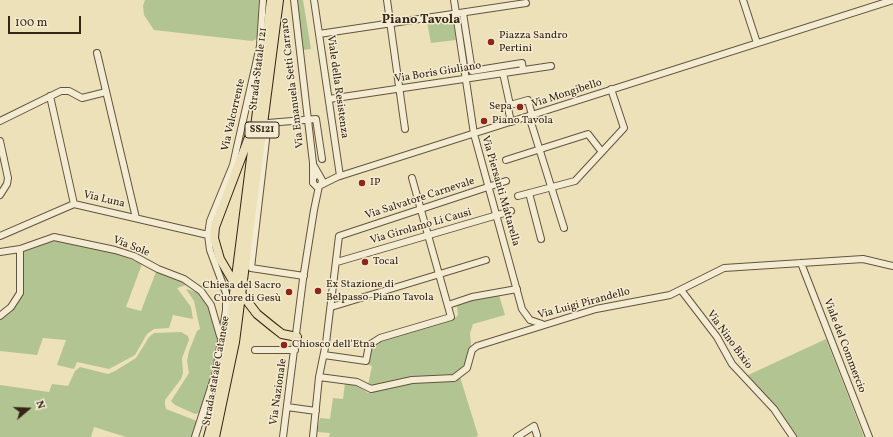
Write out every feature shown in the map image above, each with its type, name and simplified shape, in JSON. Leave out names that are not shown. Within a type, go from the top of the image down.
[{"type":"main road","name":"Strada Statale 121","points":[[240,252],[272,0]]},
{"type":"main road","name":"Strada Statale 121","points":[[245,261],[278,0]]},
{"type":"main road","points":[[233,281],[216,249],[214,238],[215,227],[250,137],[256,97],[262,84]]},
{"type":"main road","name":"Strada statale Catanese","points":[[208,437],[220,393],[240,252]]},
{"type":"main road","name":"Strada statale Catanese","points":[[215,437],[231,362],[245,261]]},
{"type":"main road","points":[[244,297],[257,314],[282,334],[296,337]]},
{"type":"street","name":"Via Valcorrente","points":[[208,235],[210,221],[233,165],[260,46],[263,0]]},
{"type":"street","name":"Via Emanuela Setti Carraro","points":[[294,0],[307,118],[317,181]]},
{"type":"street","name":"Viale della Resistenza","points":[[314,0],[329,99],[338,177]]},
{"type":"street","points":[[386,0],[405,128]]},
{"type":"street","name":"Via Piersanti Mattarella","points":[[454,0],[460,13],[466,78],[474,134],[524,314],[526,330]]},
{"type":"street","points":[[744,0],[757,43]]},
{"type":"street","points":[[870,0],[870,7]]},
{"type":"street","name":"Via Mongibello","points":[[338,177],[893,0]]},
{"type":"street","points":[[319,34],[526,4]]},
{"type":"street","points":[[460,13],[472,71],[522,63],[523,70]]},
{"type":"street","points":[[97,53],[136,218]]},
{"type":"street","name":"Via Boris Giuliano","points":[[329,99],[551,66]]},
{"type":"street","points":[[503,73],[510,105],[508,108],[511,122]]},
{"type":"street","points":[[518,196],[575,181],[624,128],[611,89]]},
{"type":"street","points":[[0,121],[65,90],[82,98],[106,92]]},
{"type":"street","points":[[50,96],[74,204]]},
{"type":"street","points":[[510,105],[528,100],[539,149],[564,228]]},
{"type":"street","points":[[304,276],[251,268],[268,124],[316,118],[322,159]]},
{"type":"street","points":[[506,160],[588,134],[602,152]]},
{"type":"street","points":[[0,141],[8,178],[7,184],[0,195]]},
{"type":"street","points":[[317,181],[338,177]]},
{"type":"street","points":[[317,181],[338,177]]},
{"type":"street","points":[[324,355],[366,362],[369,345],[380,338],[451,317],[412,178]]},
{"type":"street","points":[[255,350],[295,350],[317,181]]},
{"type":"street","name":"Via Salvatore Carnevale","points":[[336,262],[339,236],[506,181]]},
{"type":"street","points":[[529,193],[541,239]]},
{"type":"street","name":"Via Luna","points":[[0,236],[74,204],[208,235]]},
{"type":"street","name":"Via Girolamo Li Causi","points":[[336,262],[511,211]]},
{"type":"street","points":[[195,437],[216,372],[226,310],[226,293],[210,250],[208,235]]},
{"type":"street","name":"Via Sole","points":[[0,252],[20,248],[54,237],[115,250],[139,259],[158,269],[184,279],[206,295],[214,313],[221,338]]},
{"type":"street","points":[[0,316],[11,307],[20,293],[20,248]]},
{"type":"street","name":"Via Luigi Pirandello","points":[[320,377],[357,382],[371,389],[412,380],[454,378],[467,368],[472,350],[477,346],[612,305],[659,297],[681,290],[724,268],[863,259],[893,266]]},
{"type":"street","points":[[331,307],[486,260]]},
{"type":"street","points":[[313,437],[336,262]]},
{"type":"street","name":"Viale del Commercio","points":[[801,263],[868,437]]},
{"type":"street","points":[[448,305],[472,297],[517,289]]},
{"type":"street","name":"Via Nino Bixio","points":[[681,290],[717,337],[732,364],[774,409],[793,437]]},
{"type":"street","points":[[524,314],[534,323],[546,324]]},
{"type":"street","name":"Via Nazionale","points":[[283,437],[295,350]]},
{"type":"street","points":[[287,407],[316,411]]},
{"type":"street","points":[[517,437],[534,426],[536,435]]},
{"type":"green space","points":[[145,0],[259,0],[257,39],[252,41],[154,30],[144,15],[143,6]]},
{"type":"green space","points":[[297,0],[303,0],[311,49],[303,50]]},
{"type":"green space","points":[[453,18],[456,40],[431,43],[427,22]]},
{"type":"green space","points":[[51,240],[109,251],[142,264],[126,307],[141,311],[156,272],[185,281],[195,288],[186,285],[177,288],[191,307],[193,319],[173,315],[169,328],[154,329],[147,334],[135,355],[109,369],[77,362],[74,369],[57,365],[66,340],[43,338],[37,355],[0,351],[0,318],[23,296],[23,250]]},
{"type":"green space","points":[[186,289],[200,293],[207,301],[219,337],[213,371],[200,413],[195,414],[175,405],[171,401],[189,373],[187,361],[189,351],[197,331],[200,329],[194,301]]},
{"type":"green space","points":[[499,295],[505,315],[473,324],[470,333],[471,345],[466,363],[456,374],[449,377],[371,386],[368,385],[372,366],[369,365],[372,347],[383,340],[453,320],[458,315],[457,306],[462,303],[482,297]]},
{"type":"green space","points":[[181,332],[188,336],[189,340],[182,358],[183,373],[181,379],[165,400],[165,405],[166,409],[197,421],[192,437],[126,437],[94,427],[91,437],[0,437],[0,385],[49,392],[52,384],[68,386],[75,371],[80,367],[108,374],[115,371],[136,358],[149,337],[154,333]]},
{"type":"green space","points":[[826,339],[864,437],[795,437],[791,427],[746,376]]},
{"type":"green space","points":[[460,377],[478,435],[476,437],[329,437],[330,433],[317,432],[320,418],[330,419],[333,398],[343,399],[345,383],[355,385],[368,393],[417,381]]},
{"type":"place","name":"Piazza Sandro Pertini","points":[[491,42]]},
{"type":"place","name":"Sepa","points":[[520,107]]},
{"type":"place","name":"Piano Tavola","points":[[484,121]]},
{"type":"place","name":"IP","points":[[362,183]]},
{"type":"place","name":"Tocal","points":[[365,262]]},
{"type":"place","name":"Ex Stazione di Belpasso-Piano Tavola","points":[[318,291]]},
{"type":"place","name":"Chiesa del Sacro Cuore di Gesù","points":[[289,292]]},
{"type":"place","name":"Chiosco dell'Etna","points":[[284,345]]},
{"type":"district","name":"Piano Tavola","points":[[421,21]]}]
